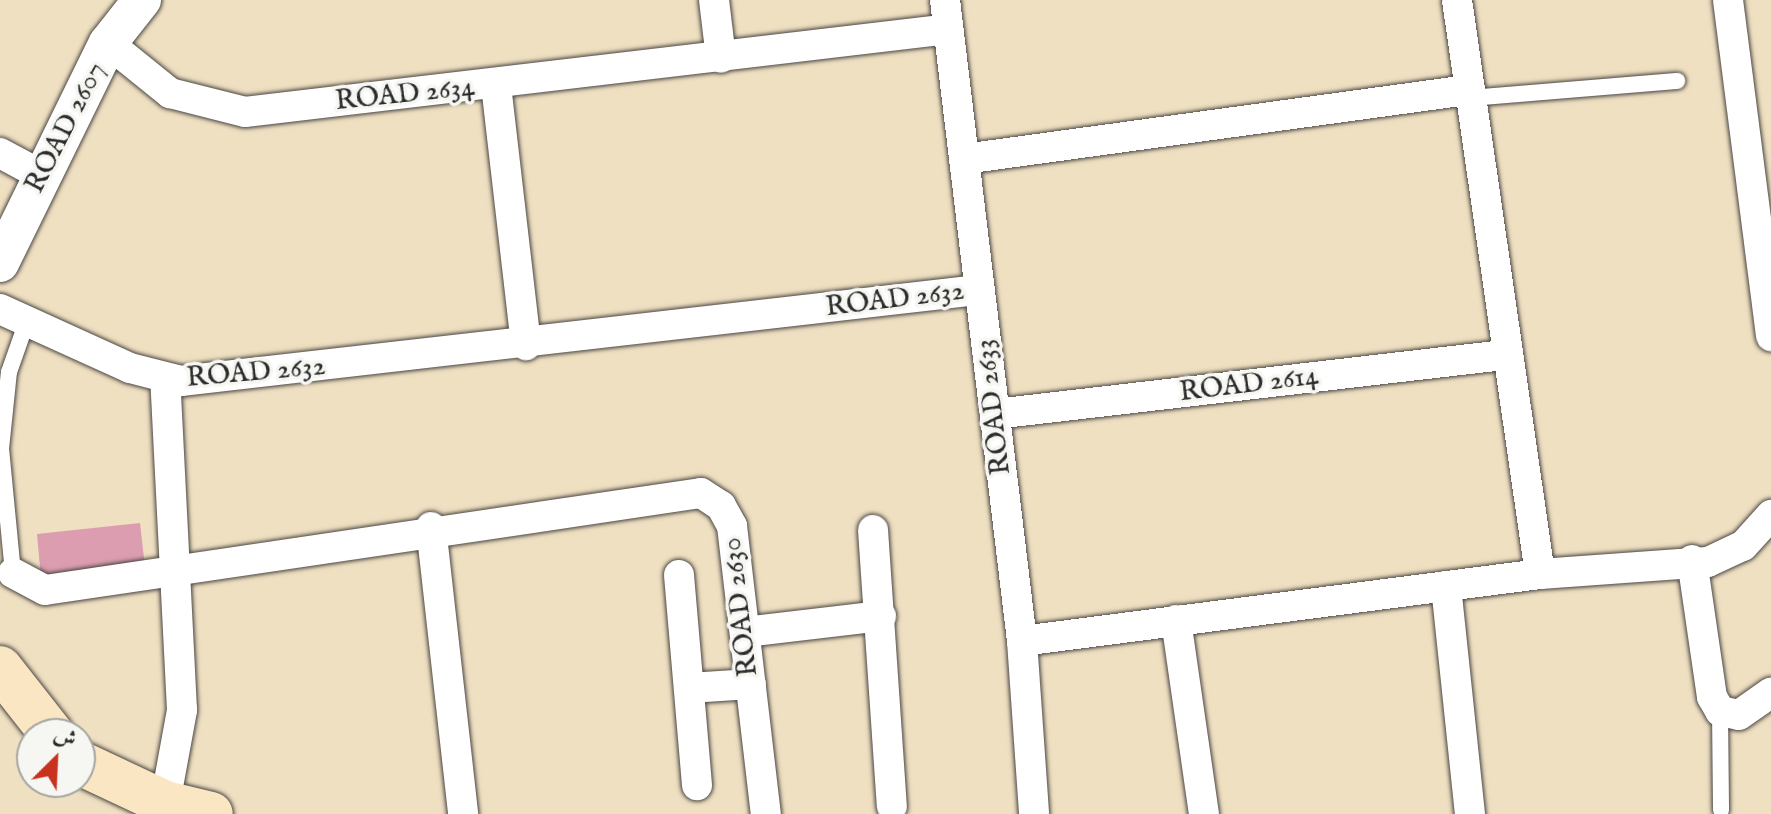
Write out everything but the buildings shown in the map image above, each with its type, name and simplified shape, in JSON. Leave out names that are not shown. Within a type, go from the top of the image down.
[{"type":"main road","points":[[0,668],[39,718]]},
{"type":"main road","points":[[96,771],[165,803],[211,814]]},
{"type":"street","name":"ROAD 2607","points":[[0,263],[108,43],[142,0]]},
{"type":"street","points":[[714,0],[721,58]]},
{"type":"street","points":[[1457,0],[1504,355],[1540,574]]},
{"type":"street","points":[[1728,0],[1771,336]]},
{"type":"street","name":"ROAD 2634","points":[[108,43],[170,93],[226,110],[496,85],[721,58],[946,14]]},
{"type":"street","name":"ROAD 2633","points":[[946,14],[1022,641],[1034,814]]},
{"type":"street","points":[[496,85],[526,345]]},
{"type":"street","points":[[964,159],[1468,94]]},
{"type":"street","points":[[0,153],[41,175]]},
{"type":"street","name":"ROAD 2632","points":[[14,315],[165,380],[526,345],[979,290]]},
{"type":"street","name":"ROAD 2614","points":[[995,414],[1504,355]]},
{"type":"street","points":[[165,380],[171,567],[182,710],[165,803]]},
{"type":"street","name":"ROAD 2630","points":[[13,573],[45,590],[171,567],[431,527],[701,493],[721,506],[732,526],[766,814]]},
{"type":"street","points":[[1022,641],[1540,574],[1726,556],[1771,515]]},
{"type":"street","points":[[431,527],[463,814]]},
{"type":"street","points":[[873,530],[892,806]]},
{"type":"street","points":[[1692,560],[1709,687],[1720,711],[1748,713],[1771,693]]},
{"type":"street","points":[[679,575],[697,785]]},
{"type":"street","points":[[1446,586],[1470,814]]},
{"type":"street","points":[[745,632],[881,616]]},
{"type":"street","points":[[1176,620],[1204,814]]},
{"type":"street","points":[[689,688],[751,684]]},
{"type":"lane","points":[[1468,94],[1677,81]]},
{"type":"lane","points":[[13,573],[1,449],[14,315]]},
{"type":"lane","points":[[1720,711],[1721,810]]}]
